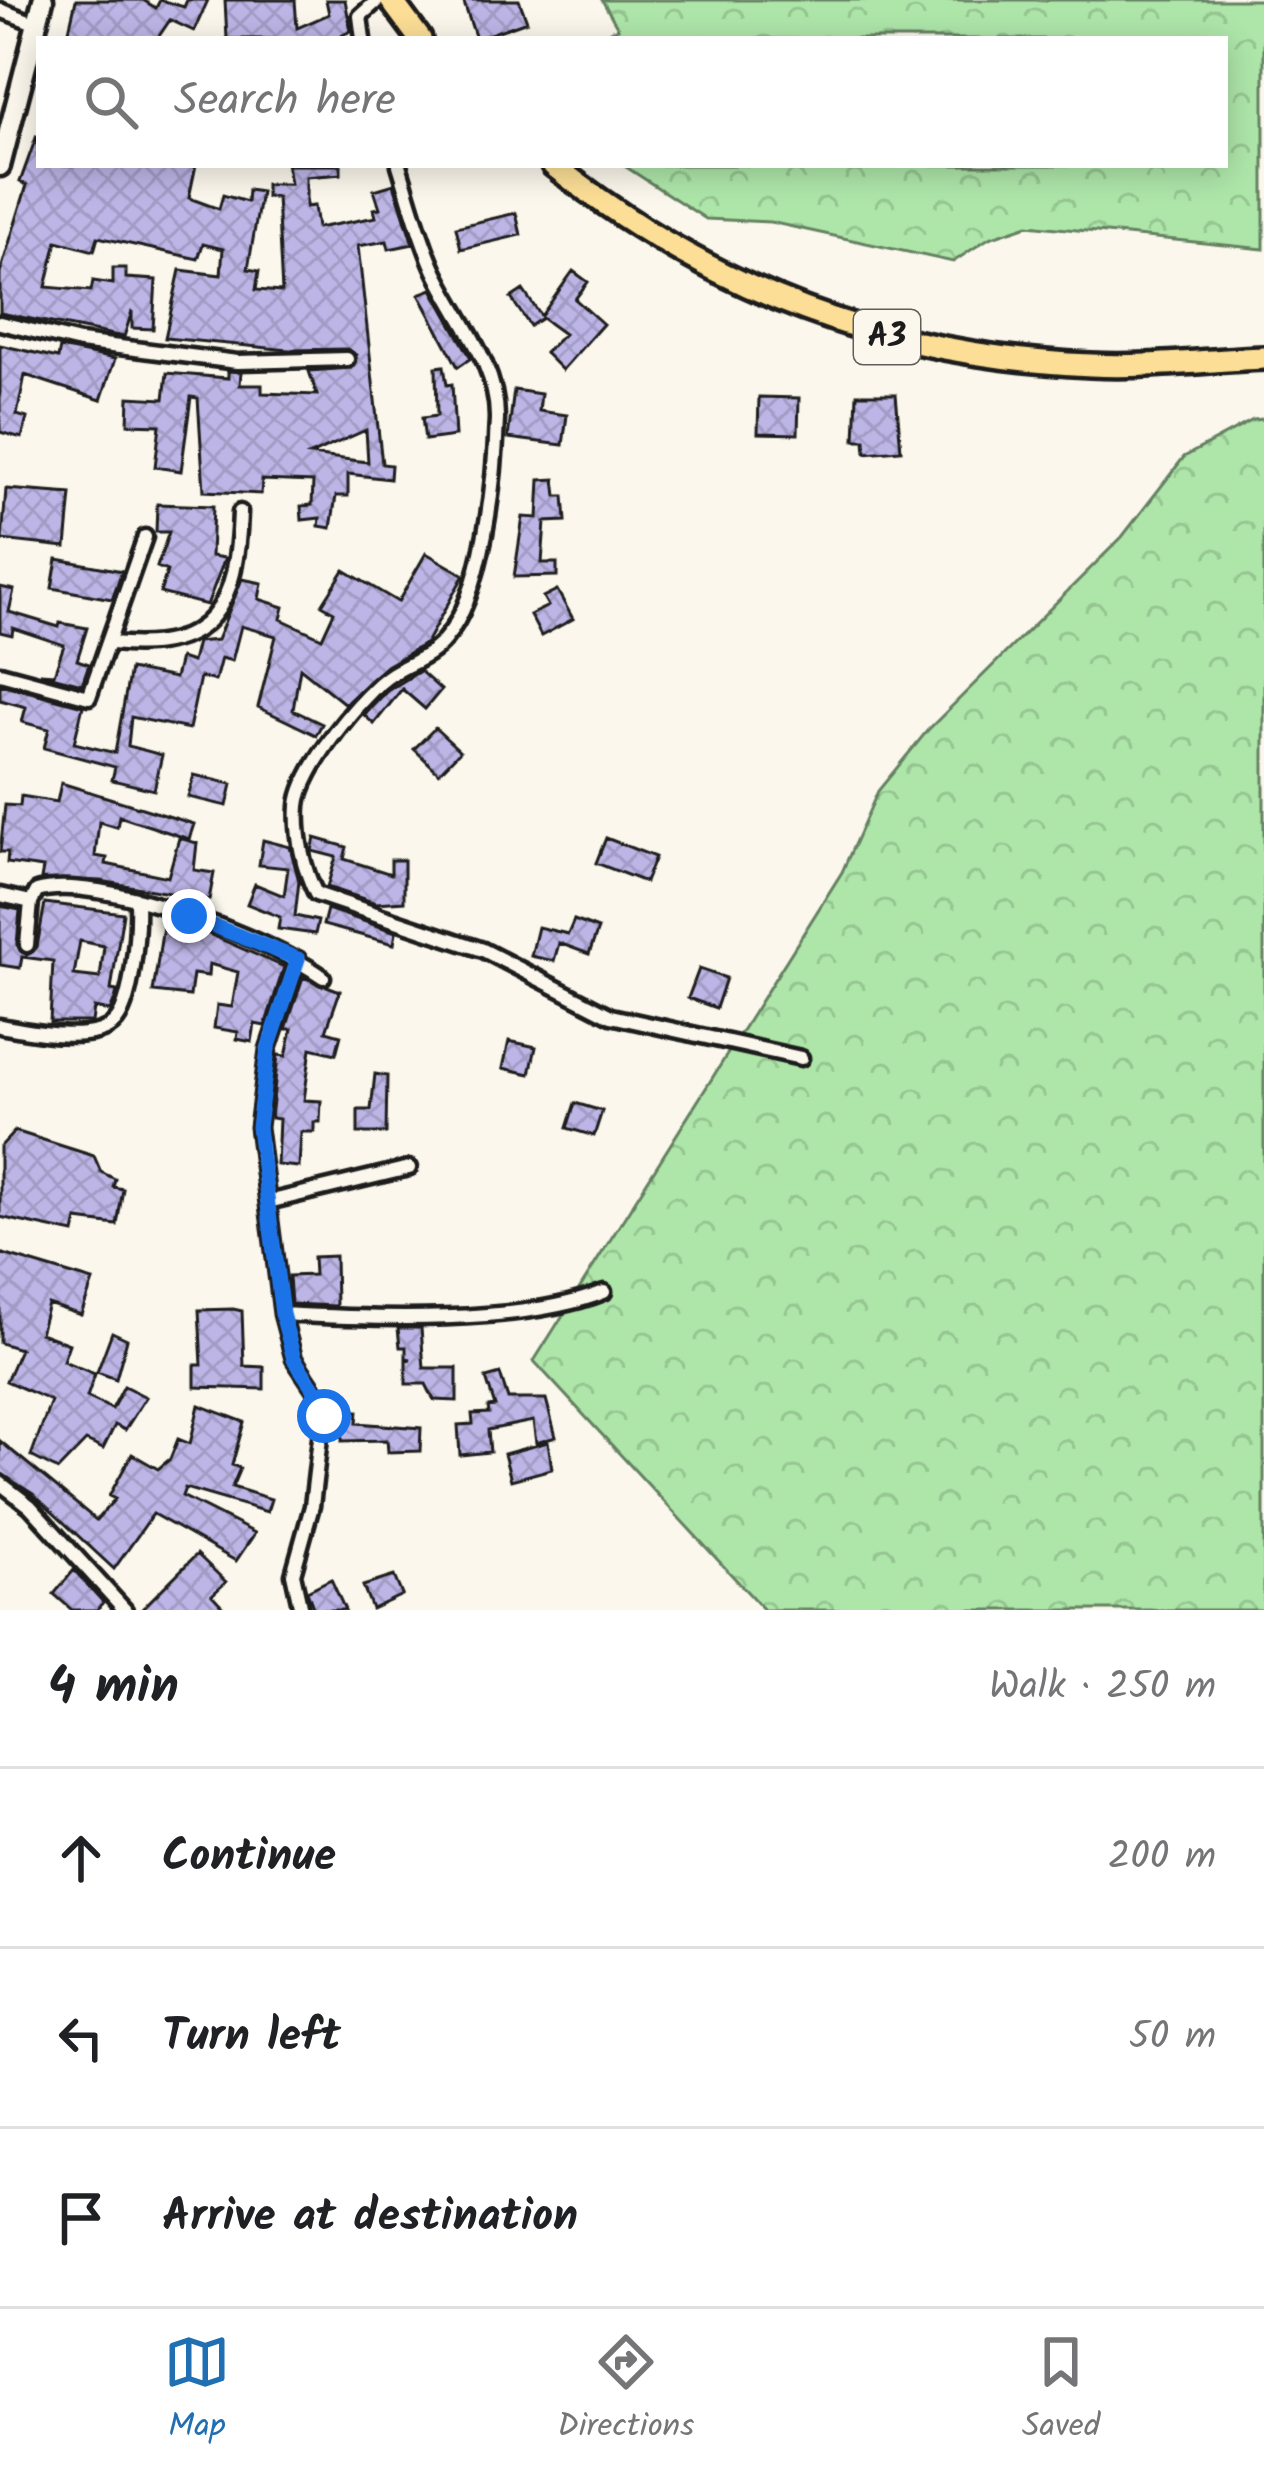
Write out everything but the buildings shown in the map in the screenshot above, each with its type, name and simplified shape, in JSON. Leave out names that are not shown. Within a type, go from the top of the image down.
[{"type":"main road","points":[[0,166],[43,0]]},
{"type":"main road","points":[[391,0],[418,36]]},
{"type":"main road","name":"A3","points":[[557,168],[691,261],[849,328],[933,347],[1094,365],[1264,358]]},
{"type":"street","points":[[363,36],[360,16],[378,0]]},
{"type":"street","points":[[0,10],[37,24]]},
{"type":"street","points":[[400,168],[433,267],[493,384],[497,414],[492,478],[482,540],[456,622],[444,642],[392,674],[361,703],[324,750],[298,802],[303,868],[316,894],[483,950],[611,1016],[801,1058]]},
{"type":"street","points":[[0,323],[80,342],[215,359],[347,359]]},
{"type":"street","points":[[112,643],[170,644],[209,619],[232,592],[240,512]]},
{"type":"street","points":[[0,674],[89,697],[112,643],[145,537]]},
{"type":"street","points":[[27,945],[31,902],[37,891],[91,888],[189,916],[298,959],[323,977]]},
{"type":"street","points":[[0,895],[31,902]]},
{"type":"street","points":[[0,1026],[81,1032],[112,1025],[121,1016],[131,972],[137,903]]},
{"type":"street","points":[[298,959],[268,1049],[258,1127],[282,1314],[294,1359],[324,1404],[312,1506],[293,1574],[301,1610]]},
{"type":"street","points":[[268,1202],[327,1192],[409,1168]]},
{"type":"street","points":[[282,1314],[405,1318],[540,1309],[604,1292]]},
{"type":"street","points":[[0,1484],[30,1506],[125,1610]]},
{"type":"green space","points":[[602,0],[1264,0],[1264,249],[1028,225],[989,238],[953,262],[770,222],[706,219],[628,168],[1228,168],[1228,36],[599,36],[618,28]]},
{"type":"green space","points":[[1264,419],[1264,1610],[764,1610],[534,1361],[842,872],[878,791],[927,731],[1122,537],[1184,457],[1253,420]]},
{"type":"route","points":[[189,916],[298,959],[268,1049],[258,1127],[282,1314],[294,1359],[305,1382],[324,1404],[324,1416]]}]
